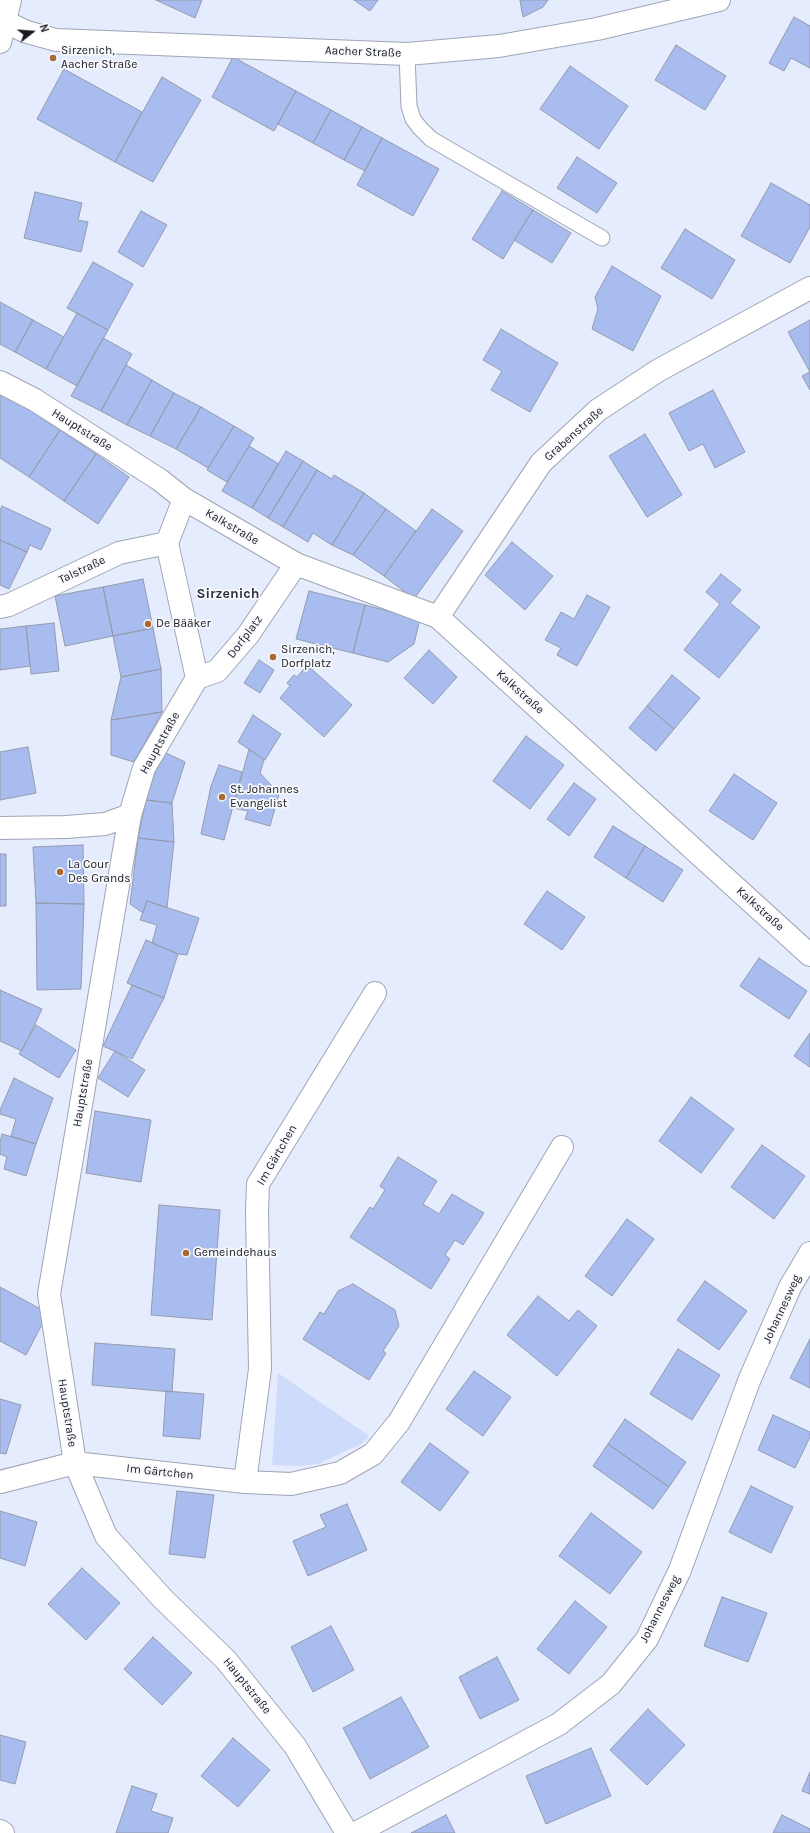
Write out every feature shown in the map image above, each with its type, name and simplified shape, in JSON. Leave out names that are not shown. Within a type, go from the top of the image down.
[{"type":"street","points":[[2,32],[10,0]]},
{"type":"street","name":"Aacher Straße","points":[[2,32],[27,32],[56,40],[407,54],[506,45],[597,29],[719,0]]},
{"type":"street","name":"Grabenstraße","points":[[438,617],[541,463],[598,410],[659,370],[810,288]]},
{"type":"street","name":"Hauptstraße","points":[[0,382],[35,400],[160,480],[184,499]]},
{"type":"street","points":[[184,499],[167,543],[197,678]]},
{"type":"street","name":"Kalkstraße","points":[[184,499],[296,564],[438,617],[810,955]]},
{"type":"street","name":"Talstraße","points":[[0,607],[9,605],[119,553],[167,543]]},
{"type":"street","name":"Dorfplatz","points":[[197,678],[217,671],[248,635],[296,564]]},
{"type":"street","name":"Hauptstraße","points":[[197,678],[144,768],[130,815],[49,1294],[75,1463],[106,1536],[163,1599],[226,1660],[295,1746],[347,1833]]},
{"type":"street","points":[[0,828],[66,827],[105,824],[130,815]]},
{"type":"street","name":"Im Gärtchen","points":[[245,1482],[260,1369],[257,1212],[258,1184],[375,993]]},
{"type":"street","name":"Im Gärtchen","points":[[75,1463],[245,1482],[291,1484],[340,1473],[373,1454],[399,1422],[562,1147]]},
{"type":"street","name":"Johannesweg","points":[[356,1833],[559,1724],[611,1684],[647,1639],[680,1570],[750,1381],[790,1287],[810,1253]]},
{"type":"street","points":[[0,1482],[75,1463]]},
{"type":"lane","points":[[407,54],[409,106],[413,119],[420,128],[432,139],[602,238]]},
{"type":"shaded area","points":[[278,1373],[369,1436],[361,1444],[318,1464],[299,1466],[272,1465]]},
{"type":"building","points":[[156,0],[202,0],[195,18]]},
{"type":"building","points":[[354,0],[378,0],[370,11]]},
{"type":"building","points":[[520,0],[548,0],[543,7],[523,17]]},
{"type":"building","points":[[794,17],[810,26],[810,68],[791,58],[784,71],[769,63]]},
{"type":"building","points":[[676,45],[726,76],[705,110],[655,80]]},
{"type":"building","points":[[233,57],[296,91],[274,131],[212,97]]},
{"type":"building","points":[[570,66],[628,106],[599,149],[540,109]]},
{"type":"building","points":[[64,69],[142,112],[115,162],[37,119]]},
{"type":"building","points":[[162,77],[201,100],[153,182],[115,162]]},
{"type":"building","points":[[296,91],[331,110],[313,143],[278,124]]},
{"type":"building","points":[[331,110],[362,127],[344,160],[313,143]]},
{"type":"building","points":[[362,127],[382,138],[365,171],[344,160]]},
{"type":"building","points":[[382,138],[439,169],[413,216],[357,185]]},
{"type":"building","points":[[577,157],[617,183],[597,213],[557,188]]},
{"type":"building","points":[[771,183],[810,205],[810,227],[790,263],[741,236]]},
{"type":"building","points":[[502,191],[533,210],[503,259],[472,239]]},
{"type":"building","points":[[35,192],[82,203],[78,220],[88,222],[81,252],[24,238]]},
{"type":"building","points":[[533,210],[571,233],[552,263],[514,240]]},
{"type":"building","points":[[141,211],[167,225],[143,267],[118,252]]},
{"type":"building","points":[[685,229],[735,260],[712,299],[661,268]]},
{"type":"building","points":[[93,262],[133,284],[108,330],[67,308]]},
{"type":"building","points":[[612,266],[661,296],[633,351],[592,329],[598,309],[595,297]]},
{"type":"building","points":[[0,302],[33,320],[15,352],[0,344]]},
{"type":"building","points":[[77,313],[108,330],[77,386],[46,369]]},
{"type":"building","points":[[33,320],[64,337],[46,369],[15,352]]},
{"type":"building","points":[[810,320],[810,372],[788,332]]},
{"type":"building","points":[[501,329],[558,363],[530,412],[491,390],[502,371],[483,360]]},
{"type":"building","points":[[103,338],[132,354],[101,411],[71,396]]},
{"type":"building","points":[[126,365],[152,380],[127,425],[101,411]]},
{"type":"building","points":[[810,372],[810,390],[802,376]]},
{"type":"building","points":[[152,380],[174,393],[150,436],[127,425]]},
{"type":"building","points":[[0,390],[60,430],[29,477],[0,458]]},
{"type":"building","points":[[713,390],[745,452],[715,468],[703,444],[689,451],[669,413]]},
{"type":"building","points":[[174,393],[201,407],[176,449],[150,436]]},
{"type":"building","points":[[201,407],[234,426],[208,468],[176,449]]},
{"type":"building","points":[[234,426],[254,438],[227,482],[207,470]]},
{"type":"building","points":[[60,430],[96,454],[64,501],[29,477]]},
{"type":"building","points":[[645,434],[682,495],[647,517],[609,456]]},
{"type":"building","points":[[249,446],[279,464],[252,508],[222,491]]},
{"type":"building","points":[[286,451],[303,461],[268,518],[252,508]]},
{"type":"building","points":[[96,454],[129,477],[98,524],[64,501]]},
{"type":"building","points":[[303,461],[317,470],[283,527],[268,518]]},
{"type":"building","points":[[317,470],[332,479],[334,475],[364,493],[332,545],[313,533],[308,542],[283,527]]},
{"type":"building","points":[[364,493],[386,509],[353,555],[332,545]]},
{"type":"building","points":[[2,506],[51,529],[41,550],[30,545],[27,552],[0,540],[0,510]]},
{"type":"building","points":[[386,509],[416,531],[384,576],[353,555]]},
{"type":"building","points":[[432,509],[463,531],[414,599],[384,576]]},
{"type":"building","points":[[0,540],[27,552],[9,589],[0,585]]},
{"type":"building","points":[[512,542],[553,576],[525,610],[485,575]]},
{"type":"building","points":[[721,574],[741,590],[730,603],[760,627],[719,678],[684,650],[720,604],[706,592]]},
{"type":"building","points":[[143,579],[153,628],[113,636],[103,587]]},
{"type":"building","points":[[103,587],[113,636],[65,646],[55,596]]},
{"type":"building","points":[[309,591],[365,605],[353,653],[296,639]]},
{"type":"building","points":[[587,595],[610,607],[577,666],[557,655],[561,648],[545,640],[561,612],[574,619]]},
{"type":"building","points":[[365,605],[420,619],[414,644],[388,662],[353,653]]},
{"type":"building","points":[[54,623],[59,671],[31,674],[26,626]]},
{"type":"building","points":[[26,626],[30,666],[0,670],[0,629]]},
{"type":"building","points":[[153,628],[161,669],[121,677],[113,636]]},
{"type":"building","points":[[429,650],[457,677],[433,704],[404,678]]},
{"type":"building","points":[[259,660],[274,670],[260,693],[244,683]]},
{"type":"building","points":[[307,665],[352,705],[324,737],[280,698],[290,686],[287,683],[294,675],[297,677]]},
{"type":"building","points":[[161,669],[162,712],[111,720],[121,677]]},
{"type":"building","points":[[672,675],[700,698],[674,729],[647,706]]},
{"type":"building","points":[[647,706],[674,729],[656,751],[629,728]]},
{"type":"building","points":[[162,712],[134,762],[111,755],[111,720]]},
{"type":"building","points":[[253,715],[281,734],[265,760],[238,742]]},
{"type":"building","points":[[526,736],[564,765],[530,809],[493,781]]},
{"type":"building","points":[[28,747],[36,793],[0,800],[0,752]]},
{"type":"building","points":[[249,749],[264,760],[260,773],[279,794],[270,826],[245,819],[248,811],[233,808]]},
{"type":"building","points":[[162,751],[185,762],[172,803],[146,800]]},
{"type":"building","name":"St. Johannes Evangelist","points":[[219,765],[242,772],[224,840],[201,834],[211,786]]},
{"type":"building","points":[[734,774],[777,803],[753,840],[709,811]]},
{"type":"building","points":[[574,783],[596,799],[569,836],[547,819]]},
{"type":"building","points":[[146,800],[172,803],[174,842],[138,838]]},
{"type":"building","points":[[613,826],[645,846],[626,878],[594,857]]},
{"type":"building","points":[[138,838],[174,842],[167,908],[147,901],[143,913],[130,904]]},
{"type":"building","points":[[83,845],[84,904],[36,903],[33,847]]},
{"type":"building","points":[[645,846],[683,870],[663,902],[626,878]]},
{"type":"building","points":[[0,854],[6,854],[6,906],[0,906]]},
{"type":"building","points":[[547,891],[585,917],[562,950],[524,924]]},
{"type":"building","points":[[147,901],[199,918],[187,955],[178,954],[152,943],[157,925],[140,920]]},
{"type":"building","points":[[36,903],[84,904],[81,989],[37,990]]},
{"type":"building","points":[[146,940],[178,954],[164,998],[127,983]]},
{"type":"building","points":[[759,958],[807,991],[789,1019],[740,986]]},
{"type":"building","points":[[132,985],[164,998],[132,1059],[103,1046]]},
{"type":"building","points":[[0,990],[42,1009],[22,1051],[0,1041]]},
{"type":"building","points":[[36,1025],[76,1050],[59,1078],[19,1054]]},
{"type":"building","points":[[810,1033],[810,1067],[794,1056]]},
{"type":"building","points":[[115,1051],[145,1070],[128,1097],[98,1078]]},
{"type":"building","points":[[14,1078],[53,1098],[36,1144],[11,1136],[16,1119],[0,1114],[0,1110]]},
{"type":"building","points":[[691,1097],[734,1129],[701,1173],[659,1141]]},
{"type":"building","points":[[95,1111],[151,1120],[141,1182],[86,1173]]},
{"type":"building","points":[[2,1134],[36,1144],[26,1176],[4,1169],[7,1157],[0,1154]]},
{"type":"building","points":[[762,1145],[805,1176],[774,1219],[731,1187]]},
{"type":"building","points":[[398,1157],[437,1181],[423,1204],[439,1214],[452,1194],[484,1213],[463,1245],[455,1240],[445,1255],[450,1259],[431,1289],[350,1237],[370,1207],[373,1209],[385,1190],[380,1186]]},
{"type":"building","name":"Gemeindehaus","points":[[159,1205],[220,1210],[212,1320],[151,1315]]},
{"type":"building","points":[[627,1219],[654,1239],[612,1296],[585,1276]]},
{"type":"building","points":[[705,1281],[747,1311],[719,1350],[677,1320]]},
{"type":"building","points":[[353,1284],[395,1310],[399,1326],[383,1351],[386,1353],[369,1380],[303,1339],[320,1312],[324,1314],[338,1291]]},
{"type":"building","points":[[0,1287],[48,1313],[26,1355],[0,1341]]},
{"type":"building","points":[[538,1296],[569,1321],[578,1310],[597,1326],[557,1376],[507,1335]]},
{"type":"building","points":[[810,1339],[810,1388],[790,1378]]},
{"type":"building","points":[[95,1343],[175,1349],[172,1392],[92,1385]]},
{"type":"building","points":[[678,1349],[720,1375],[692,1420],[650,1394]]},
{"type":"building","points":[[474,1371],[511,1397],[483,1436],[446,1409]]},
{"type":"building","points":[[166,1391],[204,1394],[200,1439],[163,1436]]},
{"type":"building","points":[[0,1399],[21,1405],[6,1454],[0,1453]]},
{"type":"building","points":[[773,1415],[810,1432],[810,1437],[795,1468],[758,1450]]},
{"type":"building","points":[[625,1419],[686,1462],[669,1487],[608,1444]]},
{"type":"building","points":[[430,1443],[469,1472],[440,1511],[401,1482]]},
{"type":"building","points":[[608,1444],[669,1487],[653,1509],[593,1466]]},
{"type":"building","points":[[751,1486],[793,1507],[771,1553],[729,1532]]},
{"type":"building","points":[[177,1491],[214,1495],[205,1558],[169,1554]]},
{"type":"building","points":[[347,1504],[367,1550],[308,1576],[293,1541],[326,1527],[320,1515]]},
{"type":"building","points":[[0,1511],[37,1522],[25,1566],[0,1558]]},
{"type":"building","points":[[591,1513],[642,1552],[610,1594],[559,1556]]},
{"type":"building","points":[[82,1568],[120,1603],[86,1640],[48,1604]]},
{"type":"building","points":[[722,1597],[767,1613],[748,1662],[704,1646]]},
{"type":"building","points":[[575,1601],[607,1627],[569,1674],[537,1649]]},
{"type":"building","points":[[331,1626],[354,1670],[313,1692],[291,1647]]},
{"type":"building","points":[[153,1637],[192,1673],[162,1705],[124,1669]]},
{"type":"building","points":[[497,1657],[519,1700],[480,1719],[459,1677]]},
{"type":"building","points":[[401,1697],[429,1747],[370,1779],[343,1728]]},
{"type":"building","points":[[648,1709],[685,1745],[647,1785],[610,1750]]},
{"type":"building","points":[[0,1735],[26,1742],[15,1784],[0,1780]]},
{"type":"building","points":[[233,1738],[270,1770],[238,1807],[201,1776]]},
{"type":"building","points":[[591,1748],[611,1796],[546,1824],[526,1776]]},
{"type":"building","points":[[810,1772],[810,1794],[802,1791]]},
{"type":"building","points":[[132,1786],[157,1794],[151,1811],[173,1818],[168,1833],[116,1833]]},
{"type":"building","points":[[446,1815],[455,1833],[411,1833]]},
{"type":"building","points":[[782,1815],[810,1829],[810,1833],[773,1833]]},
{"type":"place","name":"Sirzenich, Aacher Straße","points":[[53,58]]},
{"type":"place","name":"De Bääker","points":[[148,624]]},
{"type":"place","name":"Sirzenich, Dorfplatz","points":[[273,657]]},
{"type":"place","name":"St. Johannes Evangelist","points":[[222,797]]},
{"type":"place","name":"La Cour Des Grands","points":[[60,872]]},
{"type":"place","name":"Gemeindehaus","points":[[186,1253]]},
{"type":"district","name":"Sirzenich","points":[[228,594]]}]
